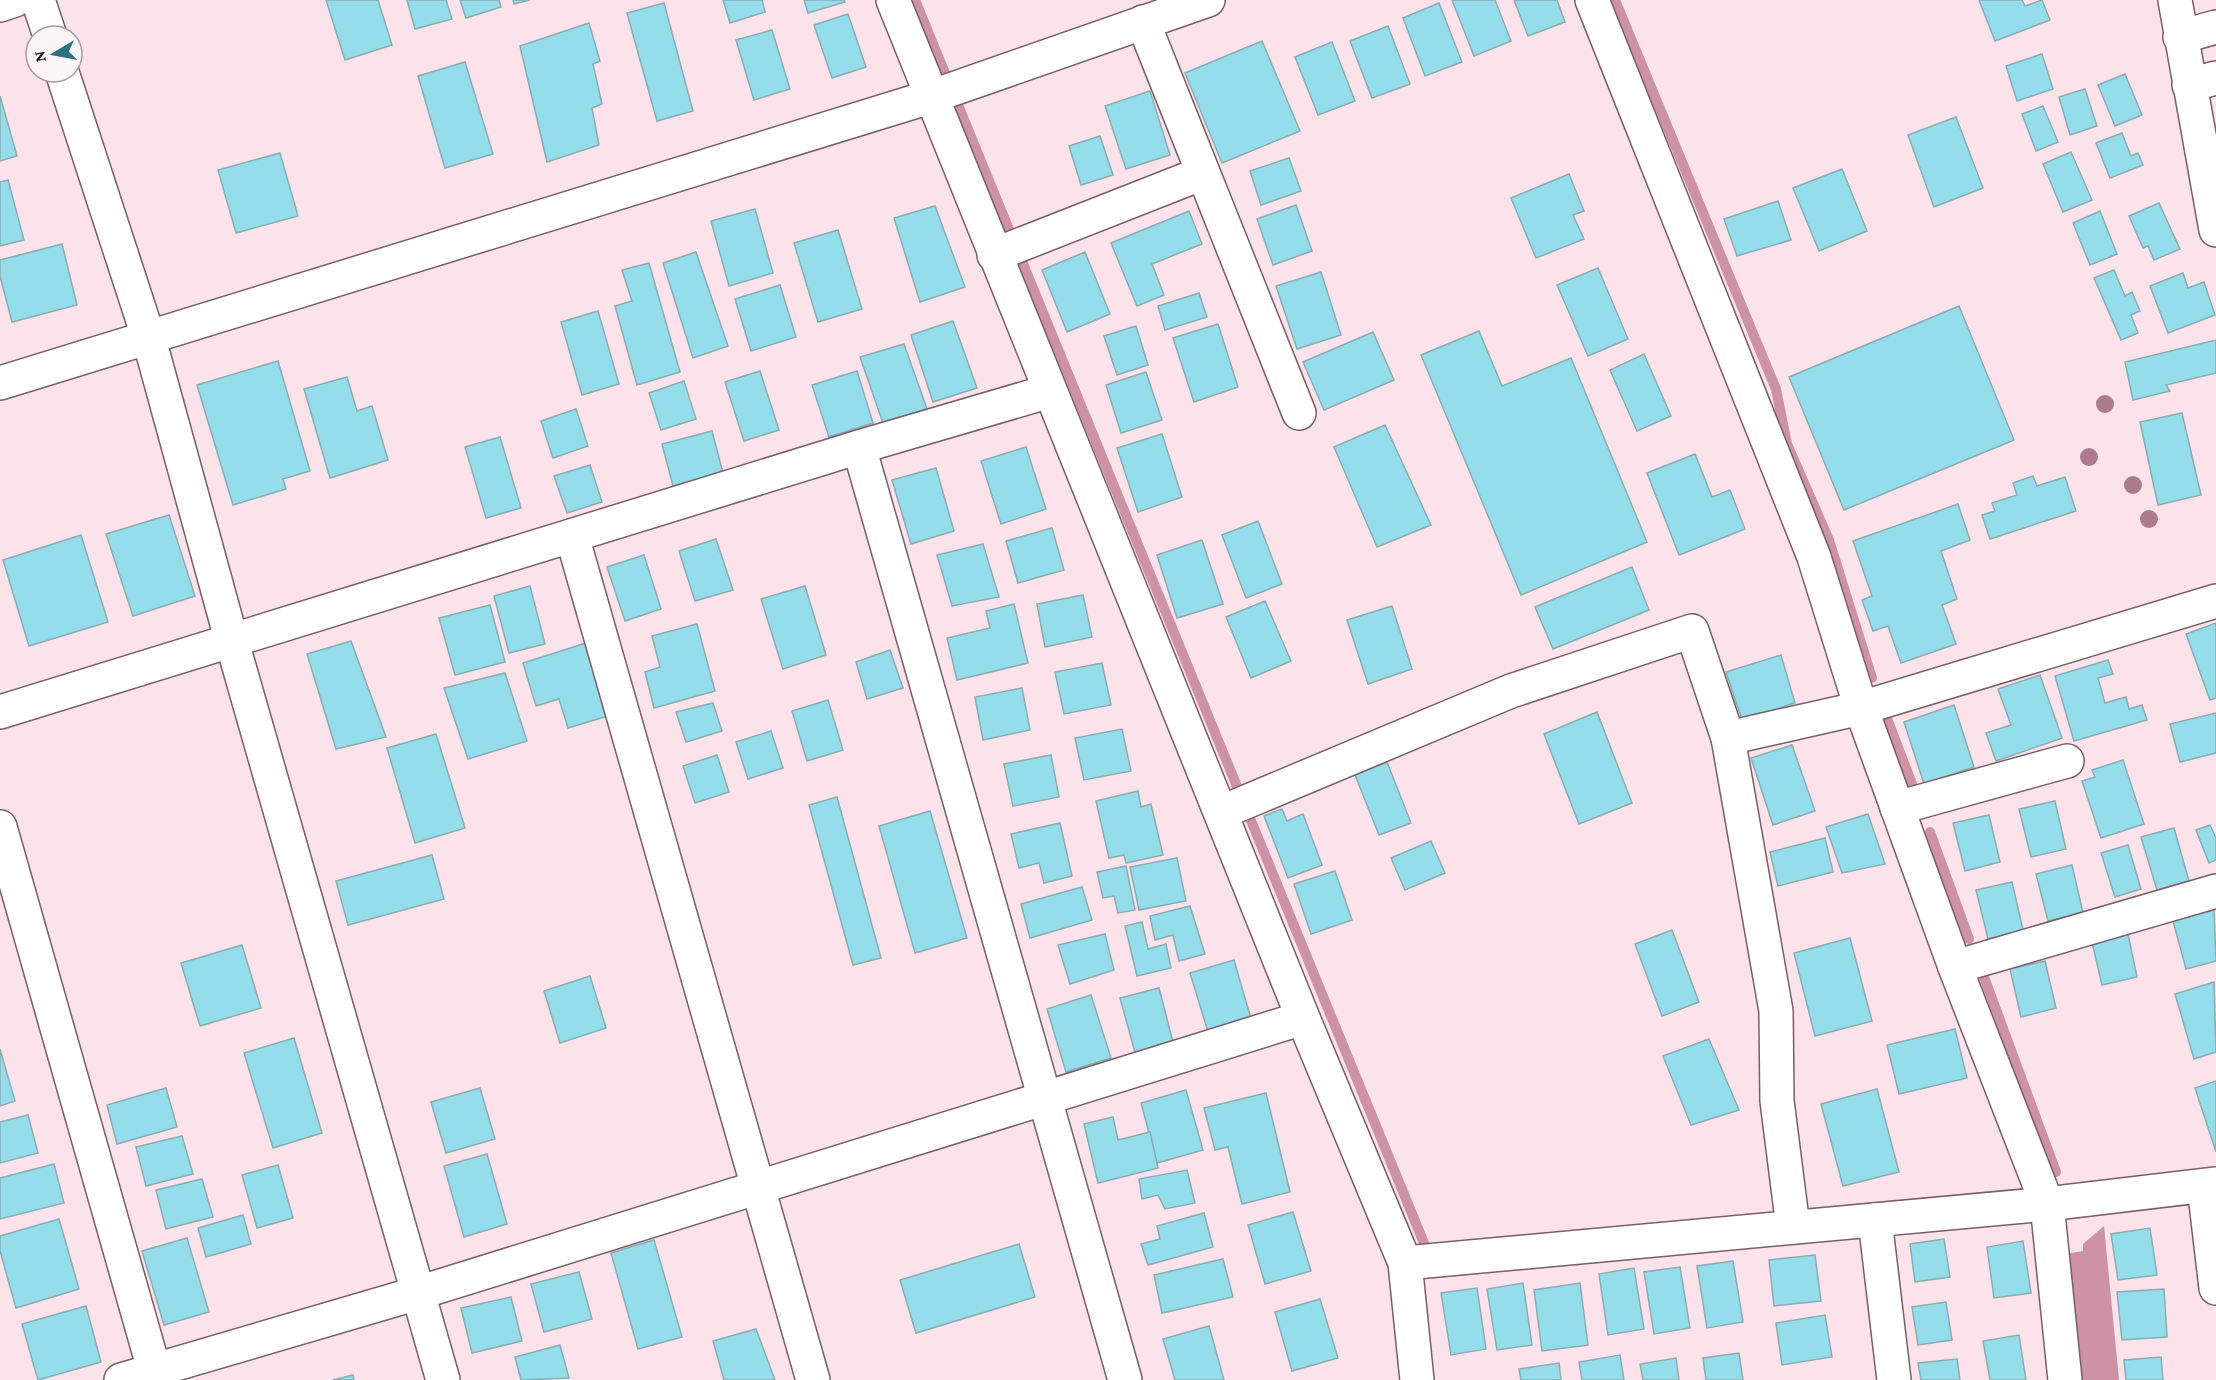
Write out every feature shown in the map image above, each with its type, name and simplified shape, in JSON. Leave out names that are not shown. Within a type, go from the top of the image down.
[{"type":"street","points":[[0,5],[15,0]]},
{"type":"street","points":[[38,0],[46,24]]},
{"type":"street","points":[[893,0],[933,96],[994,255],[1222,812],[1303,1018],[1405,1263],[1417,1380]]},
{"type":"street","points":[[0,383],[933,96],[1208,0]]},
{"type":"street","points":[[1592,0],[1814,557],[1861,708],[1897,808],[1955,967],[2047,1204],[2065,1380]]},
{"type":"street","points":[[2175,0],[2180,38],[2202,82],[2216,230]]},
{"type":"street","points":[[1143,22],[1299,413]]},
{"type":"street","points":[[2180,38],[2216,27]]},
{"type":"street","points":[[66,84],[149,339],[232,642],[443,1380]]},
{"type":"street","points":[[994,255],[1203,173]]},
{"type":"street","points":[[0,712],[859,447],[1050,391]]},
{"type":"street","points":[[859,447],[1125,1380]]},
{"type":"street","points":[[572,536],[813,1380]]},
{"type":"street","points":[[1728,738],[1861,708],[2216,601]]},
{"type":"street","points":[[1222,812],[1511,691],[1692,631],[1728,738],[1776,1011],[1777,1101],[1793,1227]]},
{"type":"street","points":[[1897,808],[2067,761]]},
{"type":"street","points":[[0,828],[156,1375]]},
{"type":"street","points":[[1955,967],[2216,891]]},
{"type":"street","points":[[121,1380],[156,1375],[1303,1018]]},
{"type":"street","points":[[1405,1263],[2047,1204],[2210,1185],[2216,1288]]},
{"type":"street","points":[[1875,1220],[1894,1380]]},
{"type":"shaded area","points":[[2104,1226],[2119,1380],[2079,1380],[2065,1254],[2083,1251],[2083,1244]]},
{"type":"building","points":[[326,0],[378,0],[392,45],[345,60]]},
{"type":"building","points":[[407,0],[446,0],[452,19],[415,29]]},
{"type":"building","points":[[460,0],[499,0],[501,7],[466,18]]},
{"type":"building","points":[[513,0],[530,0],[514,4]]},
{"type":"building","points":[[723,0],[762,0],[765,12],[730,23]]},
{"type":"building","points":[[804,0],[844,0],[845,2],[808,13]]},
{"type":"building","points":[[1452,0],[1495,0],[1511,41],[1474,56]]},
{"type":"building","points":[[1514,0],[1557,0],[1565,22],[1528,36]]},
{"type":"building","points":[[1979,0],[2022,0],[2025,6],[2042,0],[2050,20],[1995,41]]},
{"type":"building","points":[[664,3],[693,111],[657,121],[627,13]]},
{"type":"building","points":[[1439,3],[1462,62],[1425,76],[1403,18]]},
{"type":"building","points":[[848,14],[866,67],[832,78],[814,25]]},
{"type":"building","points":[[589,23],[600,61],[593,64],[602,104],[592,108],[599,145],[547,162],[520,46]]},
{"type":"building","points":[[1388,26],[1410,84],[1372,98],[1350,41]]},
{"type":"building","points":[[772,30],[790,89],[754,100],[736,40]]},
{"type":"building","points":[[1262,41],[1300,131],[1222,163],[1185,73]]},
{"type":"building","points":[[1332,42],[1355,101],[1318,115],[1295,57]]},
{"type":"building","points":[[2042,54],[2053,89],[2017,101],[2006,66]]},
{"type":"building","points":[[465,62],[493,154],[445,168],[418,76]]},
{"type":"building","points":[[2125,74],[2142,115],[2115,126],[2098,85]]},
{"type":"building","points":[[2085,89],[2097,126],[2070,135],[2059,97]]},
{"type":"building","points":[[1150,91],[1170,155],[1126,169],[1105,106]]},
{"type":"building","points":[[0,96],[17,156],[0,161]]},
{"type":"building","points":[[2043,106],[2058,142],[2036,151],[2022,114]]},
{"type":"building","points":[[1956,117],[1983,188],[1934,207],[1908,135]]},
{"type":"building","points":[[2122,133],[2131,156],[2138,153],[2143,165],[2110,178],[2096,143]]},
{"type":"building","points":[[1100,136],[1113,175],[1081,185],[1069,146]]},
{"type":"building","points":[[2071,152],[2092,200],[2063,212],[2043,164]]},
{"type":"building","points":[[280,153],[298,216],[236,233],[218,170]]},
{"type":"building","points":[[1289,158],[1301,191],[1261,205],[1250,171]]},
{"type":"building","points":[[1842,169],[1867,231],[1819,251],[1793,188]]},
{"type":"building","points":[[1569,174],[1584,211],[1573,215],[1584,239],[1536,258],[1511,198]]},
{"type":"building","points":[[8,180],[24,240],[0,246],[0,182]]},
{"type":"building","points":[[1778,201],[1791,240],[1737,256],[1724,219]]},
{"type":"building","points":[[2159,203],[2180,249],[2154,260],[2148,246],[2143,248],[2129,216]]},
{"type":"building","points":[[1296,205],[1312,251],[1273,265],[1257,219]]},
{"type":"building","points":[[935,206],[965,287],[920,302],[894,218]]},
{"type":"building","points":[[755,209],[773,273],[729,286],[711,221]]},
{"type":"building","points":[[1189,211],[1202,244],[1152,264],[1164,295],[1137,306],[1111,243]]},
{"type":"building","points":[[2100,211],[2117,254],[2090,265],[2073,223]]},
{"type":"building","points":[[838,230],[862,309],[818,322],[794,243]]},
{"type":"building","points":[[62,244],[77,305],[12,322],[0,276],[0,260]]},
{"type":"building","points":[[696,252],[728,346],[693,358],[663,263]]},
{"type":"building","points":[[1085,252],[1110,314],[1067,332],[1042,270]]},
{"type":"building","points":[[649,263],[680,372],[637,385],[615,306],[632,301],[622,270]]},
{"type":"building","points":[[1598,268],[1628,339],[1588,356],[1557,285]]},
{"type":"building","points":[[2114,270],[2125,296],[2132,292],[2140,311],[2131,315],[2138,333],[2121,340],[2094,278]]},
{"type":"building","points":[[1321,272],[1341,335],[1297,349],[1276,286]]},
{"type":"building","points":[[2183,273],[2188,288],[2204,282],[2215,315],[2168,333],[2150,286]]},
{"type":"building","points":[[780,285],[796,337],[751,351],[735,299]]},
{"type":"building","points":[[1199,293],[1207,317],[1165,330],[1158,306]]},
{"type":"building","points":[[1959,306],[2014,440],[1844,510],[1789,377]]},
{"type":"building","points":[[598,311],[619,384],[582,395],[561,322]]},
{"type":"building","points":[[953,321],[977,388],[933,402],[911,335]]},
{"type":"building","points":[[1218,324],[1238,387],[1194,402],[1173,338]]},
{"type":"building","points":[[1136,326],[1148,365],[1117,375],[1104,336]]},
{"type":"building","points":[[1479,331],[1502,386],[1571,358],[1647,542],[1521,595],[1421,355]]},
{"type":"building","points":[[1373,332],[1394,380],[1324,410],[1303,362]]},
{"type":"building","points":[[2216,340],[2216,373],[2166,385],[2170,391],[2133,400],[2125,362]]},
{"type":"building","points":[[904,344],[927,409],[883,423],[860,357]]},
{"type":"building","points":[[1644,354],[1671,416],[1637,431],[1610,370]]},
{"type":"building","points":[[278,361],[310,471],[283,479],[286,489],[233,505],[197,385]]},
{"type":"building","points":[[760,371],[779,430],[744,441],[725,382]]},
{"type":"building","points":[[857,371],[873,423],[829,437],[812,385]]},
{"type":"building","points":[[1146,372],[1162,420],[1121,433],[1106,385]]},
{"type":"building","points":[[347,377],[357,411],[372,406],[388,460],[330,478],[304,389]]},
{"type":"building","points":[[684,381],[696,419],[661,430],[649,393]]},
{"type":"building","points":[[576,409],[588,446],[553,458],[541,421]]},
{"type":"building","points":[[2182,413],[2201,495],[2158,505],[2140,422]]},
{"type":"building","points":[[1385,425],[1431,525],[1377,547],[1334,447]]},
{"type":"building","points":[[712,431],[723,473],[673,486],[662,444]]},
{"type":"building","points":[[1162,434],[1182,497],[1138,512],[1117,448]]},
{"type":"building","points":[[500,437],[521,508],[486,518],[465,447]]},
{"type":"building","points":[[1026,447],[1046,509],[1001,524],[981,461]]},
{"type":"building","points":[[1695,454],[1712,497],[1730,490],[1745,529],[1679,555],[1647,473]]},
{"type":"building","points":[[590,465],[602,502],[567,513],[554,476]]},
{"type":"building","points":[[936,468],[954,531],[911,544],[892,480]]},
{"type":"building","points":[[2033,476],[2037,486],[2065,477],[2076,511],[1990,539],[1982,515],[1995,511],[1992,503],[2017,495],[2013,483]]},
{"type":"building","points":[[1958,504],[1970,540],[1941,551],[1957,599],[1942,605],[1956,644],[1901,663],[1888,626],[1873,631],[1862,600],[1872,596],[1853,541]]},
{"type":"building","points":[[169,515],[195,596],[133,616],[106,534]]},
{"type":"building","points":[[1258,521],[1282,584],[1246,598],[1222,535]]},
{"type":"building","points":[[1052,528],[1064,570],[1018,583],[1006,541]]},
{"type":"building","points":[[81,535],[108,622],[29,646],[3,560]]},
{"type":"building","points":[[716,539],[733,590],[695,601],[679,551]]},
{"type":"building","points":[[1202,540],[1223,604],[1177,618],[1157,555]]},
{"type":"building","points":[[983,544],[999,597],[952,606],[937,555]]},
{"type":"building","points":[[644,555],[661,609],[625,621],[607,567]]},
{"type":"building","points":[[1632,567],[1649,610],[1553,649],[1535,607]]},
{"type":"building","points":[[530,586],[545,644],[509,653],[494,596]]},
{"type":"building","points":[[805,586],[826,655],[783,669],[761,599]]},
{"type":"building","points":[[1083,595],[1092,637],[1045,647],[1037,604]]},
{"type":"building","points":[[1265,601],[1291,661],[1251,678],[1226,617]]},
{"type":"building","points":[[1014,604],[1028,663],[957,680],[947,638],[990,628],[986,611]]},
{"type":"building","points":[[490,605],[505,662],[455,675],[439,618]]},
{"type":"building","points":[[1392,606],[1412,669],[1368,684],[1347,620]]},
{"type":"building","points":[[2216,623],[2216,698],[2210,700],[2186,634]]},
{"type":"building","points":[[697,624],[715,691],[654,708],[645,672],[660,667],[652,636]]},
{"type":"building","points":[[351,641],[386,737],[336,749],[307,654]]},
{"type":"building","points":[[586,643],[608,716],[568,728],[559,699],[536,706],[523,663]]},
{"type":"building","points":[[890,650],[903,688],[867,699],[856,662]]},
{"type":"building","points":[[1781,655],[1795,703],[1742,720],[1726,672]]},
{"type":"building","points":[[2108,660],[2113,674],[2098,678],[2105,703],[2126,697],[2129,709],[2142,705],[2147,720],[2074,741],[2055,676]]},
{"type":"building","points":[[1102,663],[1111,705],[1064,714],[1055,672]]},
{"type":"building","points":[[505,673],[527,741],[468,759],[444,688]]},
{"type":"building","points":[[2040,675],[2062,738],[1996,761],[1986,733],[2011,725],[1998,689]]},
{"type":"building","points":[[1022,688],[1030,730],[983,740],[975,697]]},
{"type":"building","points":[[828,700],[843,750],[807,761],[792,711]]},
{"type":"building","points":[[713,703],[722,731],[686,742],[676,712]]},
{"type":"building","points":[[1954,705],[1974,767],[1924,784],[1904,722]]},
{"type":"building","points":[[1597,712],[1632,803],[1579,824],[1544,734]]},
{"type":"building","points":[[2216,713],[2216,753],[2180,762],[2170,724]]},
{"type":"building","points":[[1122,729],[1131,771],[1084,780],[1075,738]]},
{"type":"building","points":[[771,731],[783,768],[748,779],[736,742]]},
{"type":"building","points":[[436,734],[465,828],[415,843],[387,748]]},
{"type":"building","points":[[1792,745],[1815,811],[1773,825],[1751,758]]},
{"type":"building","points":[[717,755],[729,792],[695,803],[683,766]]},
{"type":"building","points":[[1051,755],[1059,797],[1013,806],[1004,764]]},
{"type":"building","points":[[2123,760],[2144,824],[2101,838],[2082,781],[2095,777],[2092,770]]},
{"type":"building","points":[[1387,762],[1411,823],[1379,835],[1355,775]]},
{"type":"building","points":[[1138,791],[1141,807],[1151,804],[1163,855],[1126,863],[1124,855],[1109,858],[1096,801]]},
{"type":"building","points":[[837,797],[881,958],[853,965],[809,805]]},
{"type":"building","points":[[2055,801],[2066,849],[2031,857],[2019,809]]},
{"type":"building","points":[[1282,809],[1287,821],[1303,814],[1322,865],[1288,878],[1264,816]]},
{"type":"building","points":[[930,811],[967,938],[915,953],[879,826]]},
{"type":"building","points":[[1868,814],[1885,864],[1842,873],[1826,827]]},
{"type":"building","points":[[1989,815],[2000,862],[1965,871],[1953,823]]},
{"type":"building","points":[[1060,823],[1072,876],[1044,883],[1039,863],[1019,868],[1011,834]]},
{"type":"building","points":[[2210,825],[2216,838],[2216,860],[2209,863],[2196,830]]},
{"type":"building","points":[[2174,828],[2189,881],[2157,890],[2141,837]]},
{"type":"building","points":[[1825,838],[1833,872],[1778,886],[1770,852]]},
{"type":"building","points":[[1431,841],[1445,873],[1405,890],[1391,858]]},
{"type":"building","points":[[2128,845],[2141,889],[2115,897],[2101,853]]},
{"type":"building","points":[[432,855],[444,899],[348,925],[336,881]]},
{"type":"building","points":[[1177,858],[1186,901],[1139,910],[1130,867]]},
{"type":"building","points":[[2072,865],[2083,913],[2048,921],[2036,874]]},
{"type":"building","points":[[1126,866],[1135,910],[1118,913],[1114,896],[1103,898],[1097,872]]},
{"type":"building","points":[[1335,871],[1352,920],[1311,934],[1294,884]]},
{"type":"building","points":[[2012,882],[2023,930],[1988,939],[1976,890]]},
{"type":"building","points":[[1082,887],[1092,920],[1030,938],[1021,904]]},
{"type":"building","points":[[1190,906],[1205,954],[1179,961],[1173,935],[1155,940],[1150,916]]},
{"type":"building","points":[[2214,910],[2216,961],[2186,969],[2173,921]]},
{"type":"building","points":[[1142,922],[1148,949],[1166,944],[1171,968],[1137,976],[1125,926]]},
{"type":"building","points":[[2127,929],[2137,977],[2102,985],[2091,938]]},
{"type":"building","points":[[1672,930],[1699,1002],[1662,1016],[1635,944]]},
{"type":"building","points":[[1105,934],[1114,970],[1070,984],[1058,945]]},
{"type":"building","points":[[1850,938],[1872,1021],[1815,1036],[1794,953]]},
{"type":"building","points":[[242,945],[261,1008],[200,1026],[181,963]]},
{"type":"building","points":[[1234,960],[1251,1019],[1208,1032],[1190,973]]},
{"type":"building","points":[[2045,961],[2056,1008],[2021,1017],[2010,969]]},
{"type":"building","points":[[590,976],[606,1028],[560,1043],[544,991]]},
{"type":"building","points":[[2214,982],[2216,1052],[2194,1059],[2175,994]]},
{"type":"building","points":[[1159,988],[1174,1046],[1136,1056],[1120,998]]},
{"type":"building","points":[[1091,995],[1111,1058],[1066,1072],[1047,1009]]},
{"type":"building","points":[[1955,1029],[1967,1078],[1899,1094],[1887,1045]]},
{"type":"building","points":[[294,1038],[322,1133],[273,1148],[244,1053]]},
{"type":"building","points":[[1709,1039],[1739,1110],[1691,1125],[1663,1056]]},
{"type":"building","points":[[0,1049],[15,1101],[0,1106]]},
{"type":"building","points":[[2216,1081],[2216,1152],[2195,1088]]},
{"type":"building","points":[[166,1088],[177,1127],[117,1144],[107,1105]]},
{"type":"building","points":[[480,1088],[495,1139],[446,1153],[431,1102]]},
{"type":"building","points":[[1877,1089],[1899,1172],[1843,1186],[1821,1104]]},
{"type":"building","points":[[1186,1090],[1203,1150],[1157,1163],[1141,1103]]},
{"type":"building","points":[[1266,1093],[1290,1192],[1242,1204],[1228,1147],[1215,1150],[1204,1108]]},
{"type":"building","points":[[28,1115],[38,1153],[0,1163],[0,1122]]},
{"type":"building","points":[[1113,1117],[1118,1140],[1150,1132],[1158,1168],[1098,1183],[1084,1124]]},
{"type":"building","points":[[182,1136],[193,1174],[146,1186],[136,1147]]},
{"type":"building","points":[[487,1154],[507,1224],[464,1237],[444,1166]]},
{"type":"building","points":[[54,1164],[64,1203],[0,1219],[0,1178]]},
{"type":"building","points":[[278,1165],[293,1218],[257,1228],[242,1175]]},
{"type":"building","points":[[1187,1170],[1195,1203],[1165,1209],[1158,1195],[1142,1199],[1139,1179]]},
{"type":"building","points":[[202,1179],[213,1217],[166,1229],[156,1190]]},
{"type":"building","points":[[1293,1212],[1311,1271],[1265,1284],[1248,1225]]},
{"type":"building","points":[[1204,1213],[1213,1247],[1148,1265],[1141,1244],[1160,1239],[1157,1226]]},
{"type":"building","points":[[243,1215],[251,1244],[206,1257],[198,1228]]},
{"type":"building","points":[[59,1219],[79,1289],[16,1308],[0,1251],[0,1236]]},
{"type":"building","points":[[2150,1228],[2157,1275],[2118,1280],[2111,1234]]},
{"type":"building","points":[[187,1238],[209,1312],[164,1325],[142,1251]]},
{"type":"building","points":[[1944,1239],[1950,1277],[1915,1282],[1910,1244]]},
{"type":"building","points":[[654,1240],[682,1337],[638,1349],[611,1253]]},
{"type":"building","points":[[2023,1241],[2031,1293],[1994,1298],[1987,1247]]},
{"type":"building","points":[[1019,1244],[1035,1297],[916,1333],[900,1280]]},
{"type":"building","points":[[1815,1255],[1821,1301],[1774,1306],[1769,1260]]},
{"type":"building","points":[[1223,1259],[1233,1297],[1162,1313],[1154,1275]]},
{"type":"building","points":[[1733,1261],[1743,1322],[1707,1328],[1697,1266]]},
{"type":"building","points":[[1680,1267],[1690,1328],[1654,1334],[1644,1272]]},
{"type":"building","points":[[1634,1268],[1644,1329],[1608,1335],[1599,1274]]},
{"type":"building","points":[[579,1272],[592,1319],[544,1332],[531,1284]]},
{"type":"building","points":[[1523,1283],[1532,1345],[1497,1350],[1487,1289]]},
{"type":"building","points":[[1580,1283],[1588,1345],[1542,1351],[1534,1290]]},
{"type":"building","points":[[1477,1288],[1486,1349],[1451,1355],[1441,1293]]},
{"type":"building","points":[[2164,1289],[2167,1337],[2122,1340],[2117,1292]]},
{"type":"building","points":[[511,1297],[522,1341],[472,1353],[461,1308]]},
{"type":"building","points":[[1320,1299],[1338,1358],[1292,1371],[1275,1312]]},
{"type":"building","points":[[1946,1302],[1952,1340],[1918,1345],[1912,1307]]},
{"type":"building","points":[[86,1306],[101,1362],[38,1380],[22,1324]]},
{"type":"building","points":[[1825,1315],[1832,1357],[1782,1365],[1776,1323]]},
{"type":"building","points":[[1209,1326],[1224,1380],[1175,1380],[1163,1339]]},
{"type":"building","points":[[756,1329],[775,1380],[724,1380],[713,1341]]},
{"type":"building","points":[[2019,1335],[2026,1380],[1990,1380],[1983,1341]]},
{"type":"building","points":[[560,1345],[569,1378],[521,1380],[515,1357]]},
{"type":"building","points":[[1739,1353],[1743,1380],[1706,1380],[1703,1358]]},
{"type":"building","points":[[1620,1355],[1624,1380],[1582,1380],[1579,1362]]},
{"type":"building","points":[[2161,1357],[2163,1380],[2126,1380],[2124,1360]]},
{"type":"building","points":[[1676,1358],[1679,1380],[1643,1380],[1640,1364]]},
{"type":"building","points":[[1957,1359],[1960,1380],[1921,1380],[1918,1363]]},
{"type":"building","points":[[1559,1363],[1561,1380],[1521,1380],[1519,1369]]},
{"type":"building","points":[[353,1375],[354,1380],[333,1380]]},
{"type":"waterway","points":[[915,0],[1426,1248]]},
{"type":"waterway","points":[[1615,0],[1776,389],[1787,444],[1829,540],[1872,678]]},
{"type":"waterway","points":[[1888,721],[1912,784]]},
{"type":"waterway","points":[[1930,832],[1969,939]]},
{"type":"waterway","points":[[1984,977],[2056,1172]]}]
